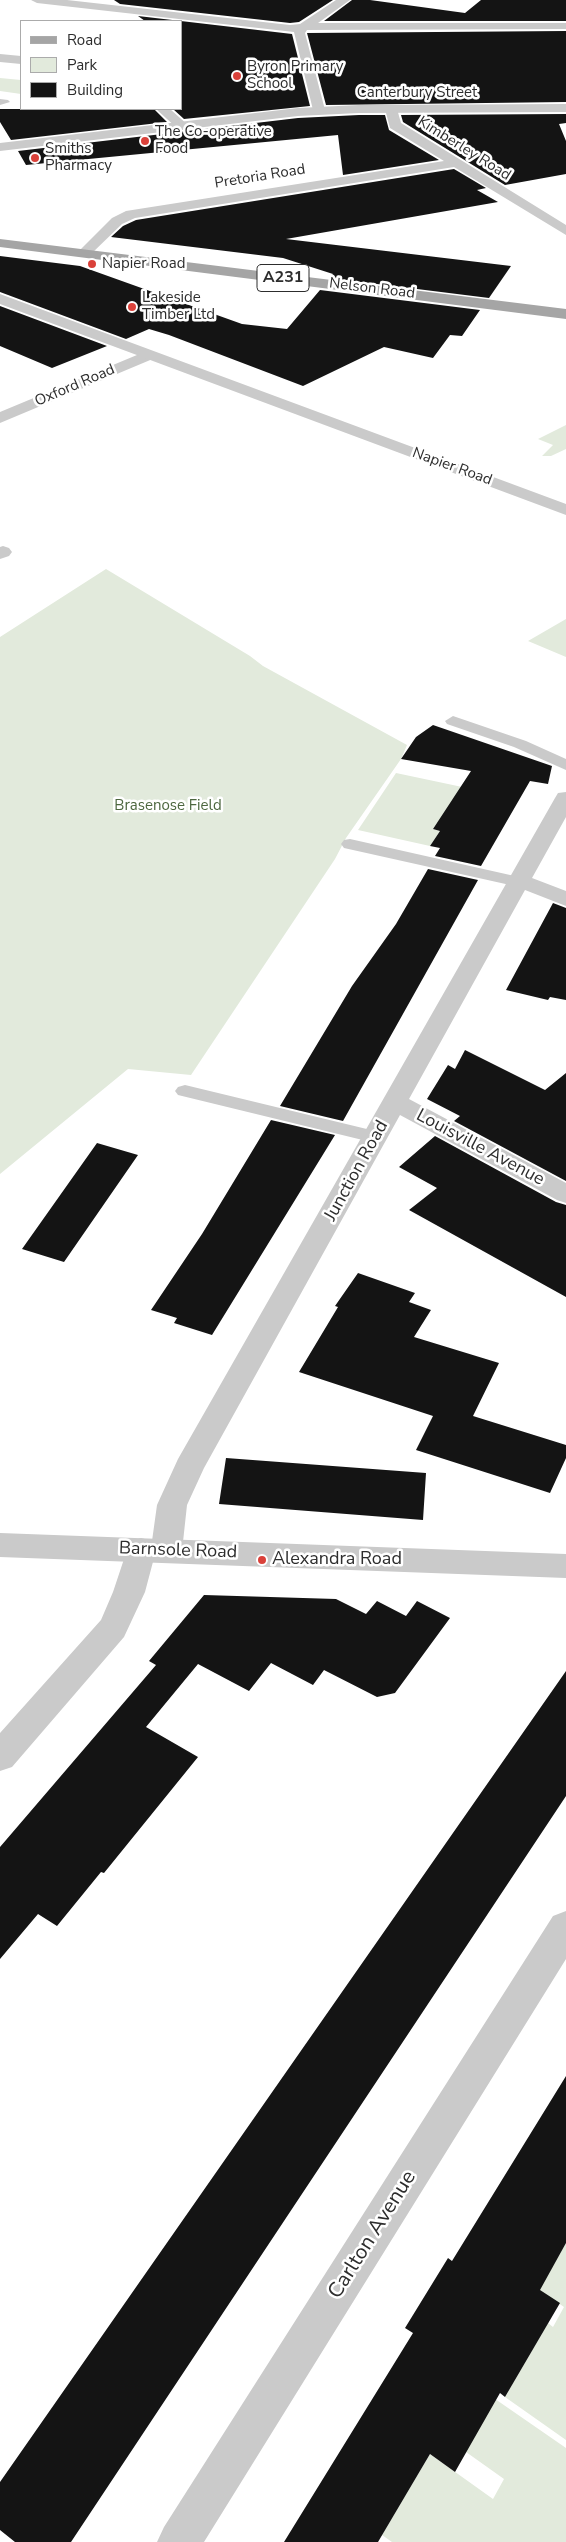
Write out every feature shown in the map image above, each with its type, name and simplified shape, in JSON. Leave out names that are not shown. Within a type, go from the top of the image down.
[{"type":"main road","name":"Nelson Road","points":[[0,243],[566,314]]},
{"type":"street","points":[[36,0],[286,29],[566,26]]},
{"type":"street","points":[[319,110],[299,35],[302,28],[344,0]]},
{"type":"street","points":[[0,58],[20,60]]},
{"type":"street","name":"Canterbury Street","points":[[0,147],[319,110],[566,108]]},
{"type":"street","name":"Kimberley Road","points":[[391,109],[395,125],[566,231]]},
{"type":"street","points":[[163,110],[182,126]]},
{"type":"street","name":"Pretoria Road","points":[[84,253],[117,221],[131,214],[456,163]]},
{"type":"street","name":"Napier Road","points":[[0,298],[566,510]]},
{"type":"street","name":"Oxford Road","points":[[0,418],[149,354]]},
{"type":"street","name":"Junction Road","points":[[0,1757],[81,1667],[113,1628],[129,1592],[153,1551],[189,1467],[566,798]]},
{"type":"street","points":[[519,882],[536,886],[566,899]]},
{"type":"street","name":"Louisville Avenue","points":[[395,1102],[566,1194]]},
{"type":"street","name":"Barnsole Road","points":[[0,1545],[566,1566]]},
{"type":"street","name":"Carlton Avenue","points":[[179,2542],[566,1927]]},
{"type":"lane","points":[[453,721],[520,744],[566,765]]},
{"type":"lane","points":[[350,844],[519,882]]},
{"type":"lane","points":[[185,1091],[375,1137]]},
{"type":"green space","points":[[0,78],[20,80],[20,94],[0,91]]},
{"type":"green space","points":[[566,425],[566,449],[551,456],[542,456],[553,445],[538,439]]},
{"type":"green space","name":"Brasenose Field","points":[[106,569],[250,656],[263,666],[407,745],[401,759],[346,838],[335,859],[191,1075],[128,1069],[0,1174],[0,637]]},
{"type":"green space","points":[[566,619],[566,657],[528,641]]},
{"type":"green space","points":[[396,773],[467,788],[444,825],[437,823],[433,829],[440,831],[430,846],[358,830]]},
{"type":"green space","points":[[566,2243],[566,2440],[505,2397],[548,2323],[553,2327],[564,2307],[539,2290]]},
{"type":"green space","points":[[472,2383],[566,2448],[566,2542],[392,2542],[382,2535],[430,2454],[493,2499],[504,2479],[466,2452]]},
{"type":"building","points":[[114,0],[333,0],[299,22],[290,23],[120,4]]},
{"type":"building","points":[[352,0],[370,0],[465,13],[481,0],[566,0],[566,21],[324,21]]},
{"type":"building","points":[[138,16],[172,20],[144,20]]},
{"type":"building","name":"Byron Primary School","points":[[182,21],[292,34],[310,106],[184,119],[174,110],[182,110]]},
{"type":"building","points":[[566,31],[566,102],[326,105],[307,33]]},
{"type":"building","points":[[0,109],[20,109],[155,110],[167,122],[11,140],[0,122]]},
{"type":"building","points":[[566,114],[566,123],[559,124],[566,141],[566,174],[505,185],[403,122],[401,115]]},
{"type":"building","points":[[385,115],[389,130],[439,160],[343,175],[338,135],[26,165],[18,151],[298,118]]},
{"type":"building","points":[[454,169],[486,188],[477,190],[498,202],[286,239],[511,266],[489,298],[329,278],[333,274],[283,258],[111,237],[123,226],[136,220]]},
{"type":"building","points":[[0,256],[80,266],[242,324],[287,329],[320,290],[480,310],[462,336],[450,335],[433,358],[384,347],[303,386],[169,335],[149,329],[126,339],[0,292]]},
{"type":"building","points":[[0,306],[107,346],[52,368],[0,346]]},
{"type":"building","points":[[433,725],[552,766],[548,784],[530,781],[481,866],[435,856],[440,848],[430,846],[440,831],[433,829],[471,771],[401,759],[416,737]]},
{"type":"building","points":[[428,869],[478,880],[343,1121],[280,1106],[352,986],[396,924]]},
{"type":"building","points":[[553,903],[566,908],[566,1000],[550,997],[548,1000],[506,990]]},
{"type":"building","points":[[465,1050],[545,1090],[566,1073],[566,1181],[454,1121],[460,1116],[427,1099],[448,1065],[455,1069]]},
{"type":"building","points":[[271,1120],[335,1135],[212,1335],[174,1323],[177,1318],[151,1310],[202,1234]]},
{"type":"building","points":[[435,1136],[556,1202],[566,1205],[566,1297],[409,1210],[437,1188],[399,1167]]},
{"type":"building","points":[[97,1143],[138,1155],[64,1262],[22,1249]]},
{"type":"building","points":[[358,1273],[415,1293],[409,1302],[431,1310],[414,1337],[499,1363],[473,1416],[566,1445],[566,1458],[550,1493],[416,1450],[433,1416],[299,1372],[338,1307],[335,1306]]},
{"type":"building","points":[[226,1458],[426,1473],[423,1520],[219,1504]]},
{"type":"building","points":[[204,1595],[336,1599],[366,1614],[377,1601],[406,1616],[417,1601],[450,1618],[395,1693],[377,1697],[324,1670],[313,1685],[271,1663],[249,1691],[198,1664],[146,1727],[198,1757],[104,1873],[101,1872],[57,1926],[38,1914],[0,1959],[0,1847],[156,1665],[149,1661]]},
{"type":"building","points":[[566,1671],[566,1796],[71,2542],[15,2542],[0,2530],[0,2482]]},
{"type":"building","points":[[566,2076],[566,2243],[540,2290],[560,2303],[505,2397],[500,2393],[455,2472],[430,2454],[378,2542],[284,2542],[413,2333],[405,2328],[448,2258],[452,2261]]},
{"type":"place","name":"Byron Primary School","points":[[237,76]]},
{"type":"place","name":"The Co-operative Food","points":[[145,141]]},
{"type":"place","name":"Smiths Pharmacy","points":[[35,158]]},
{"type":"place","name":"Napier Road","points":[[92,264]]},
{"type":"place","name":"Lakeside Timber Ltd","points":[[132,307]]},
{"type":"place","name":"Alexandra Road","points":[[262,1560]]}]
